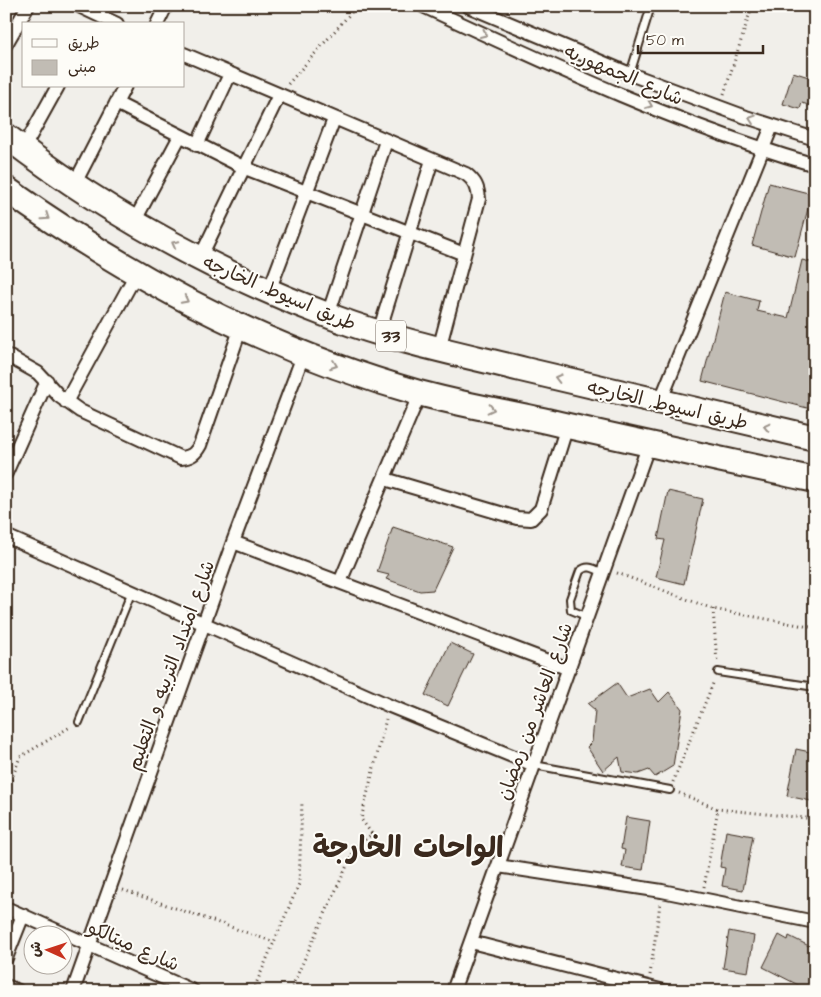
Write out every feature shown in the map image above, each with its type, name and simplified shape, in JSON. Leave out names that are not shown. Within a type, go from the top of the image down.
[{"type":"highway","name":"طريق اسيوط, الخارجه","points":[[15,143],[74,185],[134,222],[200,258],[269,291],[328,315],[439,349],[815,438]]},
{"type":"highway","name":"33","points":[[6,189],[136,274],[241,327],[304,354],[420,393],[815,480]]},
{"type":"street","points":[[6,44],[28,6]]},
{"type":"street","points":[[78,6],[113,22]]},
{"type":"street","points":[[158,22],[166,6]]},
{"type":"street","name":"شارع الجمهوريه","points":[[423,6],[622,94],[763,149],[815,165]]},
{"type":"street","points":[[462,24],[469,7]]},
{"type":"street","name":"شارع الجمهوريه","points":[[469,7],[630,74],[772,126],[815,139]]},
{"type":"street","points":[[185,54],[334,120],[466,174],[474,180],[479,189],[479,199],[439,349]]},
{"type":"street","points":[[197,145],[230,74]]},
{"type":"street","points":[[622,94],[630,74]]},
{"type":"street","points":[[15,143],[56,88]]},
{"type":"street","points":[[74,185],[124,88]]},
{"type":"street","points":[[200,258],[279,95]]},
{"type":"street","points":[[116,103],[245,168],[307,194],[464,254]]},
{"type":"street","points":[[269,291],[334,120]]},
{"type":"street","points":[[660,402],[772,126]]},
{"type":"street","points":[[134,222],[180,136]]},
{"type":"street","points":[[328,315],[386,141]]},
{"type":"street","points":[[379,332],[432,160]]},
{"type":"street","points":[[66,402],[136,274]]},
{"type":"street","points":[[6,355],[27,366],[66,402],[181,458],[189,457],[196,453],[200,445],[241,327]]},
{"type":"street","name":"شارع امتداد التربيه و التعليم","points":[[73,991],[233,542],[304,354]]},
{"type":"street","points":[[6,473],[46,382]]},
{"type":"street","points":[[340,582],[420,393]]},
{"type":"street","points":[[385,479],[516,518],[531,519],[541,509],[567,426]]},
{"type":"street","name":"شارع العاشر من رمضان","points":[[453,991],[649,444]]},
{"type":"street","points":[[6,536],[390,706],[534,766]]},
{"type":"street","points":[[233,542],[569,669]]},
{"type":"street","points":[[498,866],[702,899],[815,922]]},
{"type":"street","name":"شارع ميتالكو","points":[[6,908],[193,991]]},
{"type":"street","points":[[6,958],[23,915]]},
{"type":"street","points":[[471,942],[664,991]]},
{"type":"street","points":[[6,986],[18,991]]},
{"type":"lane","points":[[630,74],[651,6]]},
{"type":"lane","points":[[588,617],[575,613],[569,605],[575,585],[580,571],[584,568],[604,570]]},
{"type":"lane","points":[[79,722],[132,591]]},
{"type":"lane","points":[[718,672],[815,687]]},
{"type":"lane","points":[[534,766],[670,790]]},
{"type":"path","points":[[279,95],[358,6]]},
{"type":"path","points":[[720,107],[752,6]]},
{"type":"path","points":[[815,244],[812,252],[815,254]]},
{"type":"path","points":[[604,570],[713,609],[815,628]]},
{"type":"path","points":[[713,609],[718,672],[670,790],[718,809],[815,819]]},
{"type":"path","points":[[290,991],[355,848],[372,834],[361,819],[390,706]]},
{"type":"path","points":[[6,794],[20,757],[79,722]]},
{"type":"path","points":[[253,991],[299,884],[302,802]]},
{"type":"path","points":[[702,899],[718,809]]},
{"type":"path","points":[[111,886],[274,942]]},
{"type":"path","points":[[648,987],[662,892]]},
{"type":"building","points":[[793,72],[815,79],[815,107],[802,103],[800,109],[783,104]]},
{"type":"building","points":[[769,183],[812,194],[795,257],[752,245]]},
{"type":"building","points":[[802,260],[815,263],[815,410],[702,381],[725,292],[759,301],[757,311],[788,318]]},
{"type":"building","points":[[668,491],[703,499],[684,584],[656,577],[665,540],[658,539]]},
{"type":"building","points":[[393,527],[453,547],[433,590],[420,591],[386,579],[389,575],[377,572]]},
{"type":"building","points":[[450,643],[473,654],[448,706],[425,695]]},
{"type":"building","points":[[617,683],[627,698],[650,689],[659,702],[669,692],[682,709],[673,766],[655,777],[649,770],[638,774],[622,772],[619,757],[603,771],[587,747],[592,742],[595,710],[588,704]]},
{"type":"building","points":[[796,749],[815,753],[815,782],[811,801],[787,796]]},
{"type":"building","points":[[626,817],[650,821],[643,870],[622,867],[625,850],[621,849]]},
{"type":"building","points":[[726,831],[753,836],[743,890],[722,886],[725,868],[720,867]]},
{"type":"building","points":[[729,931],[754,936],[748,972],[723,968]]},
{"type":"building","points":[[779,935],[788,940],[789,936],[815,949],[815,982],[811,980],[806,989],[763,967]]},
{"type":"district","name":"الواحات الخارجة","points":[[408,847]]}]
